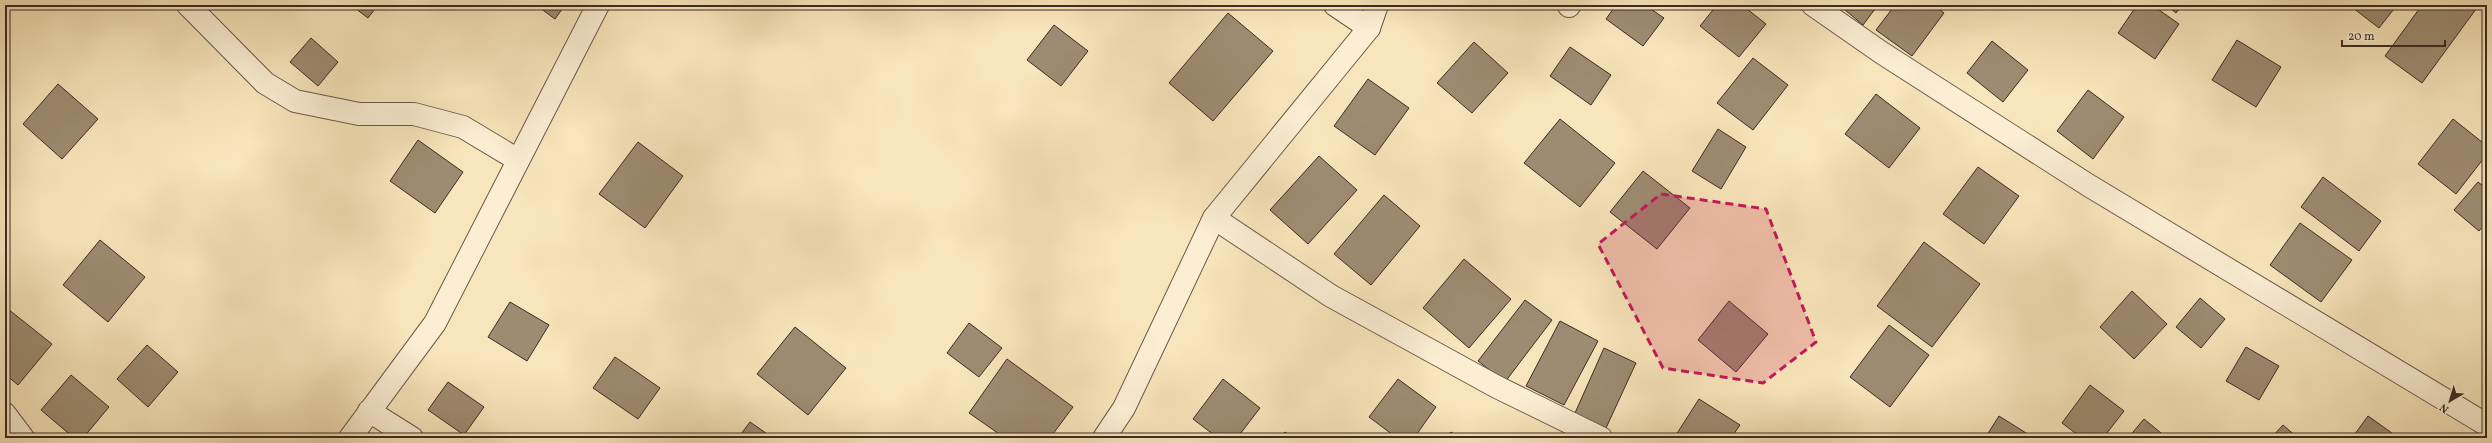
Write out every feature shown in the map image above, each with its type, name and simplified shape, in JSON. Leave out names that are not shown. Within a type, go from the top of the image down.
[{"type":"street","points":[[188,5],[265,83],[295,102],[359,114],[421,116],[463,127],[518,160]]},
{"type":"street","points":[[350,438],[435,323],[598,5]]},
{"type":"street","points":[[1335,5],[1369,28]]},
{"type":"street","points":[[1104,438],[1124,408],[1214,218],[1369,28],[1377,5]]},
{"type":"street","points":[[1814,5],[1882,53],[2088,185],[2487,426]]},
{"type":"street","points":[[1214,218],[1331,296],[1497,387],[1601,438]]},
{"type":"street","points":[[369,411],[412,438]]},
{"type":"street","points":[[5,414],[23,438]]},
{"type":"highlighted area","points":[[1661,194],[1766,209],[1816,342],[1763,383],[1663,368],[1598,244]]},
{"type":"building","points":[[351,5],[378,5],[368,18]]},
{"type":"building","points":[[536,5],[565,5],[555,19]]},
{"type":"building","points":[[1616,5],[1645,5],[1664,18],[1643,46],[1606,19]]},
{"type":"building","points":[[1717,5],[1742,5],[1766,24],[1739,57],[1700,26]]},
{"type":"building","points":[[1839,5],[1878,5],[1863,25]]},
{"type":"building","points":[[1895,5],[1934,5],[1944,13],[1912,56],[1876,30]]},
{"type":"building","points":[[2137,5],[2152,5],[2179,24],[2155,59],[2118,33]]},
{"type":"building","points":[[2166,5],[2182,5],[2176,13]]},
{"type":"building","points":[[2355,5],[2397,5],[2379,28],[2353,8]]},
{"type":"building","points":[[2422,5],[2479,5],[2422,83],[2385,56]]},
{"type":"building","points":[[1228,13],[1273,51],[1213,121],[1169,83]]},
{"type":"building","points":[[1054,25],[1088,51],[1061,86],[1027,60]]},
{"type":"building","points":[[311,38],[338,62],[318,86],[290,62]]},
{"type":"building","points":[[2237,40],[2281,67],[2256,107],[2212,80]]},
{"type":"building","points":[[1992,41],[2028,70],[2003,102],[1967,73]]},
{"type":"building","points":[[1474,42],[1508,73],[1472,113],[1437,83]]},
{"type":"building","points":[[1570,47],[1611,75],[1591,105],[1550,76]]},
{"type":"building","points":[[1753,58],[1788,85],[1753,130],[1717,103]]},
{"type":"building","points":[[1368,79],[1409,108],[1375,155],[1334,126]]},
{"type":"building","points":[[58,84],[98,119],[62,159],[23,124]]},
{"type":"building","points":[[2088,90],[2124,117],[2093,159],[2057,131]]},
{"type":"building","points":[[1876,94],[1920,128],[1889,168],[1845,134]]},
{"type":"building","points":[[1560,119],[1615,163],[1580,207],[1524,163]]},
{"type":"building","points":[[2453,119],[2487,146],[2487,154],[2456,194],[2418,164]]},
{"type":"building","points":[[1718,129],[1746,147],[1721,189],[1692,171]]},
{"type":"building","points":[[418,140],[463,172],[435,213],[390,181]]},
{"type":"building","points":[[638,142],[683,176],[645,228],[599,194]]},
{"type":"building","points":[[1319,156],[1357,190],[1308,244],[1270,210]]},
{"type":"building","points":[[1978,167],[2019,196],[1984,244],[1943,214]]},
{"type":"building","points":[[1643,171],[1690,208],[1657,249],[1610,212]]},
{"type":"building","points":[[2323,177],[2381,221],[2359,251],[2301,207]]},
{"type":"building","points":[[2478,182],[2487,189],[2487,222],[2479,231],[2454,210]]},
{"type":"building","points":[[1384,195],[1420,226],[1371,285],[1334,254]]},
{"type":"building","points":[[2300,223],[2352,260],[2321,302],[2270,265]]},
{"type":"building","points":[[100,240],[145,277],[108,322],[63,285]]},
{"type":"building","points":[[1924,242],[1980,284],[1932,347],[1877,306]]},
{"type":"building","points":[[1464,259],[1511,299],[1469,348],[1423,308]]},
{"type":"building","points":[[2132,291],[2167,324],[2134,359],[2100,327]]},
{"type":"building","points":[[2200,298],[2225,319],[2201,348],[2176,327]]},
{"type":"building","points":[[1525,300],[1552,320],[1505,382],[1478,361]]},
{"type":"building","points":[[1729,301],[1768,334],[1736,372],[1698,340]]},
{"type":"building","points":[[510,302],[549,325],[527,361],[488,337]]},
{"type":"building","points":[[8,309],[52,344],[18,385],[5,374],[5,313]]},
{"type":"building","points":[[1560,321],[1598,341],[1564,405],[1526,386]]},
{"type":"building","points":[[969,323],[1002,348],[979,377],[947,353]]},
{"type":"building","points":[[1889,325],[1929,355],[1890,407],[1850,377]]},
{"type":"building","points":[[795,327],[846,368],[808,415],[757,374]]},
{"type":"building","points":[[147,345],[178,372],[148,407],[117,379]]},
{"type":"building","points":[[2246,347],[2279,366],[2259,400],[2226,381]]},
{"type":"building","points":[[1604,348],[1636,363],[1606,428],[1575,413]]},
{"type":"building","points":[[615,357],[660,388],[638,419],[593,388]]},
{"type":"building","points":[[1007,359],[1073,407],[1050,438],[1005,438],[969,413]]},
{"type":"building","points":[[71,375],[109,407],[83,438],[74,438],[41,410]]},
{"type":"building","points":[[1223,379],[1260,408],[1237,438],[1218,438],[1193,419]]},
{"type":"building","points":[[1398,379],[1436,407],[1414,438],[1397,438],[1369,417]]},
{"type":"building","points":[[448,382],[484,407],[464,435],[428,410]]},
{"type":"building","points":[[2090,385],[2124,411],[2103,438],[2082,438],[2062,423]]},
{"type":"building","points":[[1699,399],[1740,425],[1731,438],[1674,438]]},
{"type":"building","points":[[1999,416],[2034,438],[1985,438]]},
{"type":"building","points":[[2368,416],[2399,438],[2352,438]]},
{"type":"building","points":[[2144,419],[2167,438],[2128,438]]},
{"type":"building","points":[[750,422],[773,438],[738,438]]},
{"type":"building","points":[[2283,425],[2298,438],[2271,438]]},
{"type":"building","points":[[1285,432],[1294,438],[1281,438]]},
{"type":"building","points":[[1451,432],[1460,438],[1447,438]]}]
